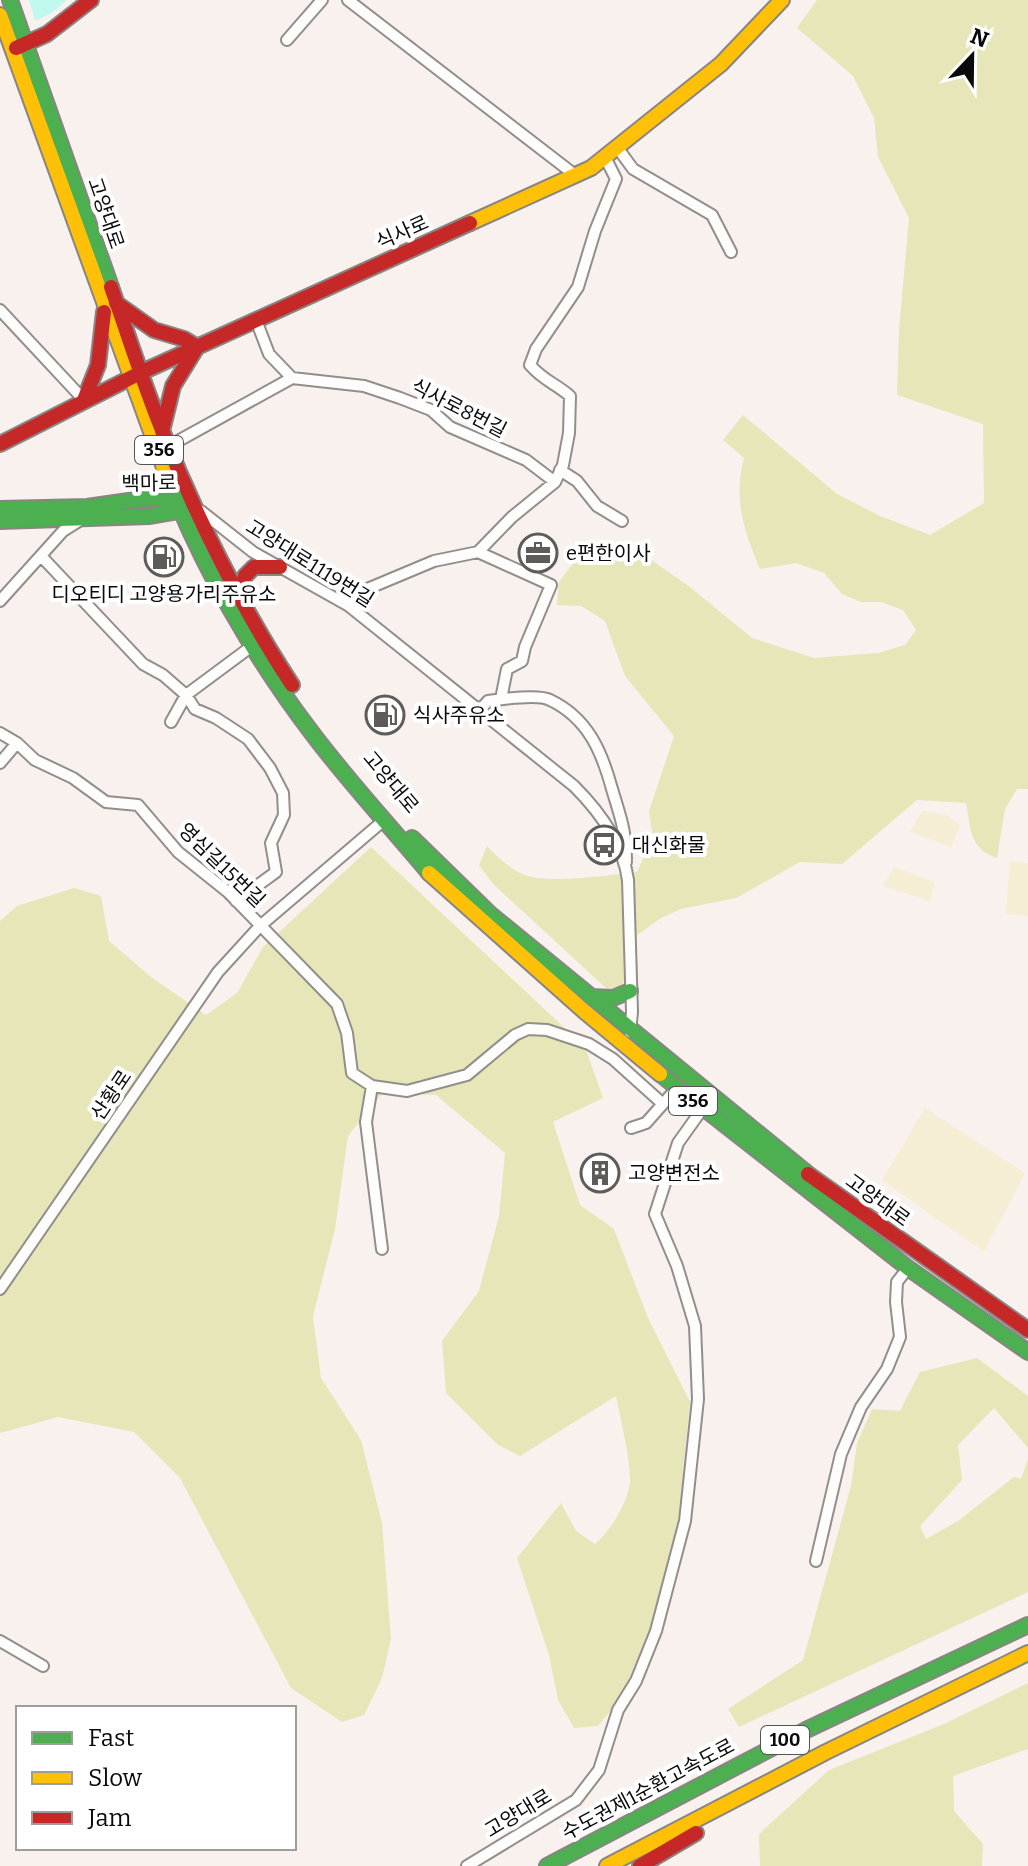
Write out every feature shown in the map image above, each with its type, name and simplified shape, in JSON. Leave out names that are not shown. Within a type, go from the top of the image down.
[{"type":"main road","name":"356","points":[[10,0],[14,44]]},
{"type":"main road","points":[[14,44],[47,34],[91,0]]},
{"type":"main road","name":"식사로","points":[[0,444],[136,375],[591,168],[721,64],[782,0]]},
{"type":"main road","name":"356","points":[[0,15],[14,44]]},
{"type":"main road","name":"고양대로","points":[[14,44],[111,305],[179,506],[252,646],[312,733],[383,821],[453,896],[626,1046],[908,1268],[1028,1352]]},
{"type":"main road","points":[[84,400],[98,365],[111,305],[154,330],[184,339],[197,347],[190,363],[174,384],[169,415],[162,431]]},
{"type":"main road","name":"고양대로","points":[[136,375],[196,507],[261,638],[321,729],[391,815],[490,914],[799,1167],[1028,1330]]},
{"type":"main road","name":"백마로","points":[[0,521],[84,518],[179,506]]},
{"type":"main road","name":"백마로","points":[[0,509],[196,507]]},
{"type":"main road","points":[[240,594],[245,576],[254,567],[280,567]]},
{"type":"main road","points":[[590,997],[613,998],[630,991]]},
{"type":"main road","name":"수도권제1순환고속도로","points":[[547,1866],[806,1730],[1028,1625]]},
{"type":"main road","name":"100","points":[[607,1866],[826,1752],[1028,1653]]},
{"type":"main road","points":[[640,1866],[760,1798],[826,1752]]},
{"type":"street","points":[[287,40],[322,0]]},
{"type":"street","points":[[348,0],[575,175]]},
{"type":"street","points":[[617,147],[633,169],[712,215],[731,252]]},
{"type":"street","points":[[349,606],[360,592],[421,567],[478,552],[512,517],[555,482],[569,433],[570,396],[560,387],[543,380],[530,365],[536,349],[578,287],[595,231],[616,179],[605,157]]},
{"type":"street","points":[[0,310],[84,400]]},
{"type":"street","points":[[169,446],[292,378],[269,354],[256,320]]},
{"type":"street","name":"식사로8번길","points":[[292,378],[364,386],[431,410],[450,427],[526,460],[555,482]]},
{"type":"street","points":[[560,470],[577,481],[597,506],[622,521]]},
{"type":"street","name":"고양대로1119번길","points":[[196,507],[253,552],[349,606],[574,786],[600,813],[626,864]]},
{"type":"street","points":[[0,601],[63,531],[84,518]]},
{"type":"street","points":[[478,552],[551,585],[522,661],[507,669],[501,699]]},
{"type":"street","points":[[41,556],[143,664],[163,675],[186,695],[195,709],[216,718],[248,739],[270,768],[283,793],[284,815],[271,843],[276,872],[236,901]]},
{"type":"street","points":[[171,722],[186,695],[252,646]]},
{"type":"street","name":"고양대로1119번길","points":[[479,711],[488,701],[548,698],[575,717],[594,737],[603,755],[625,825],[631,1028],[626,1046]]},
{"type":"street","name":"영심길15번길","points":[[0,733],[17,743],[35,760],[73,778],[106,802],[138,805],[178,852],[236,901],[260,926]]},
{"type":"street","points":[[0,763],[17,743]]},
{"type":"street","name":"산황로","points":[[0,1289],[218,972],[260,926],[383,821]]},
{"type":"street","points":[[260,926],[337,1004],[347,1033],[352,1073],[372,1086],[407,1091],[467,1075],[515,1035],[528,1029],[547,1030],[589,1044],[613,1059],[663,1104]]},
{"type":"street","points":[[372,1086],[366,1122],[382,1249]]},
{"type":"street","points":[[631,1128],[646,1123],[677,1088]]},
{"type":"street","name":"고양대로","points":[[475,1864],[576,1800],[599,1770],[618,1710],[636,1681],[656,1631],[685,1521],[698,1399],[695,1326],[677,1266],[655,1214],[678,1143],[703,1108]]},
{"type":"street","points":[[816,1561],[841,1454],[861,1407],[887,1369],[900,1337],[897,1282],[908,1268]]},
{"type":"street","points":[[0,1641],[43,1666]]},
{"type":"green space","points":[[817,0],[1028,0],[1028,789],[1017,789],[1005,809],[997,858],[976,843],[966,803],[917,800],[842,864],[800,862],[736,898],[681,909],[661,918],[630,940],[626,981],[618,987],[607,989],[493,884],[479,865],[487,846],[512,868],[533,877],[578,878],[637,872],[653,837],[649,811],[674,736],[625,676],[605,621],[581,606],[557,605],[559,582],[584,549],[631,546],[690,587],[752,638],[814,658],[878,653],[905,645],[916,630],[903,610],[881,602],[861,602],[842,594],[824,573],[796,563],[760,569],[749,542],[740,502],[744,458],[723,440],[743,415],[837,494],[880,516],[930,535],[984,503],[983,424],[897,395],[899,330],[909,218],[878,157],[874,118],[853,76],[797,28]]},
{"type":"green space","points":[[371,847],[585,1047],[603,1098],[553,1122],[580,1205],[614,1229],[648,1318],[690,1402],[678,1524],[642,1662],[598,1726],[574,1728],[558,1700],[549,1655],[517,1558],[561,1503],[576,1531],[595,1544],[613,1523],[627,1495],[630,1478],[616,1396],[520,1456],[498,1445],[446,1393],[442,1341],[479,1291],[499,1216],[505,1153],[436,1095],[383,1092],[348,1136],[335,1229],[313,1316],[321,1378],[361,1440],[382,1523],[391,1639],[382,1678],[364,1715],[342,1722],[291,1688],[180,1478],[134,1432],[58,1417],[0,1433],[0,921],[17,906],[74,888],[101,896],[109,941],[151,977],[206,1015],[237,993],[263,947]]},
{"type":"green space","points":[[977,1358],[1028,1396],[1028,1448],[994,1408],[958,1445],[962,1480],[920,1526],[926,1539],[958,1521],[1014,1477],[1021,1479],[1028,1459],[1028,1592],[739,1727],[728,1709],[803,1660],[851,1486],[857,1443],[872,1409],[900,1411],[920,1372]]},
{"type":"green space","points":[[1028,1683],[1028,1749],[953,1776],[954,1811],[983,1844],[982,1866],[760,1866],[759,1834],[829,1770],[944,1724]]},
{"type":"shaded area","points":[[921,812],[946,815],[960,825],[951,847],[910,832]]},
{"type":"shaded area","points":[[1010,861],[1028,863],[1028,916],[1006,914]]},
{"type":"shaded area","points":[[894,867],[935,882],[930,901],[883,886]]},
{"type":"shaded area","points":[[925,1108],[1025,1173],[984,1252],[882,1180]]},
{"type":"water","points":[[22,0],[67,0],[50,14],[0,38]]},
{"type":"pier","points":[[16,0],[29,0],[36,24],[0,41],[0,9]]},
{"type":"traffic: fast","points":[[10,0],[111,287]]},
{"type":"traffic: fast","points":[[166,473],[211,574],[269,673],[326,751],[429,873]]},
{"type":"traffic: fast","points":[[0,509],[87,507],[150,498],[185,502]]},
{"type":"traffic: fast","points":[[0,521],[150,516],[191,509]]},
{"type":"traffic: fast","points":[[412,838],[490,914],[808,1174]]},
{"type":"traffic: fast","points":[[590,997],[613,998],[630,991]]},
{"type":"traffic: fast","points":[[660,1074],[908,1268],[1028,1352]]},
{"type":"traffic: fast","points":[[547,1866],[806,1730],[1028,1625]]},
{"type":"traffic: slow","points":[[470,223],[591,168],[721,64],[782,0]]},
{"type":"traffic: slow","points":[[0,15],[166,473]]},
{"type":"traffic: slow","points":[[429,873],[660,1074]]},
{"type":"traffic: slow","points":[[607,1866],[826,1752],[1028,1653]]},
{"type":"traffic: jam","points":[[16,48],[47,34],[91,0]]},
{"type":"traffic: jam","points":[[0,444],[142,372],[470,223]]},
{"type":"traffic: jam","points":[[111,287],[155,412],[189,495],[238,593],[292,685]]},
{"type":"traffic: jam","points":[[116,303],[154,330],[184,339],[197,347],[173,386],[162,431]]},
{"type":"traffic: jam","points":[[84,400],[98,365],[104,312]]},
{"type":"traffic: jam","points":[[240,594],[245,576],[254,567],[280,567]]},
{"type":"traffic: jam","points":[[808,1174],[1028,1330]]},
{"type":"traffic: jam","points":[[640,1866],[696,1833]]},
{"type":"place","name":"e편한이사","points":[[538,553]]},
{"type":"place","name":"디오티디 고양용가리주유소","points":[[164,557]]},
{"type":"place","name":"식사주유소","points":[[385,715]]},
{"type":"place","name":"대신화물","points":[[604,845]]},
{"type":"place","name":"고양변전소","points":[[600,1173]]}]
